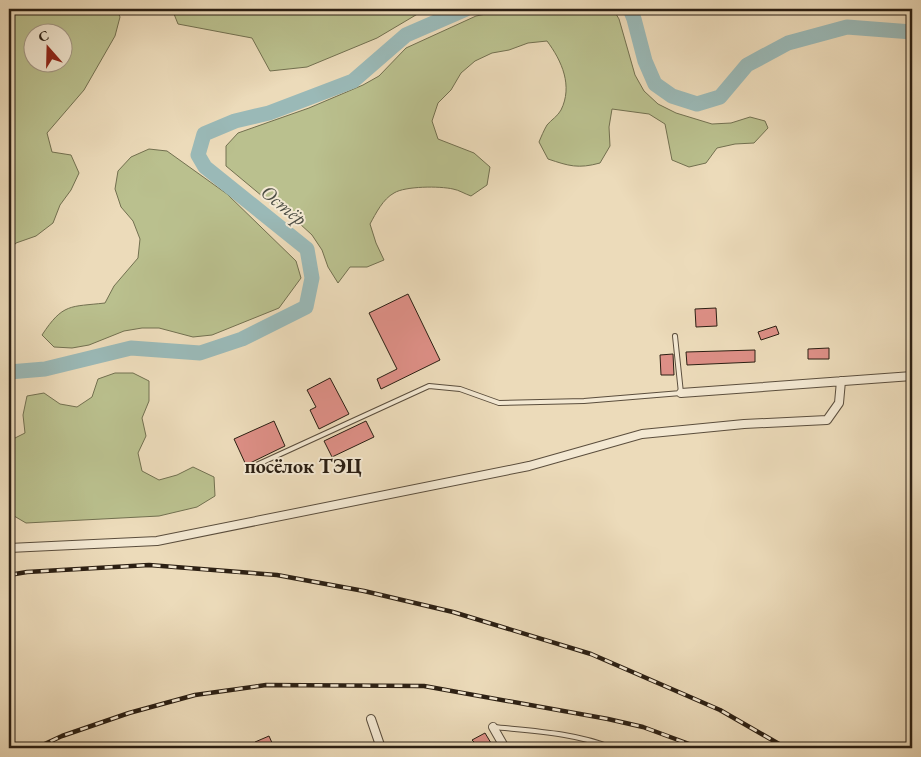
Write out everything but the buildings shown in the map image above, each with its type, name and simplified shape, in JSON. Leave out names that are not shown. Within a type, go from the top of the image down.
[{"type":"street","points":[[681,393],[912,376]]},
{"type":"street","points":[[9,548],[157,540],[529,466],[642,434],[744,424],[828,420],[839,403],[841,381]]},
{"type":"street","points":[[371,719],[381,748]]},
{"type":"street","points":[[493,727],[505,748]]},
{"type":"lane","points":[[252,466],[429,386],[460,390],[499,403],[584,401],[681,393],[675,336]]},
{"type":"lane","points":[[493,727],[548,732],[600,743],[612,748]]},
{"type":"green space","points":[[9,9],[117,9],[120,17],[115,36],[84,90],[47,133],[52,152],[71,155],[79,173],[71,190],[60,205],[53,223],[36,236],[16,243],[9,251]]},
{"type":"green space","points":[[172,9],[426,9],[377,38],[307,67],[270,71],[252,38],[178,24]]},
{"type":"green space","points":[[511,9],[613,9],[619,19],[635,75],[644,91],[658,104],[676,113],[712,124],[731,123],[750,117],[765,121],[768,128],[754,143],[735,144],[717,148],[706,163],[689,167],[672,160],[665,124],[649,114],[612,109],[609,127],[610,146],[600,163],[574,166],[562,163],[548,159],[539,142],[547,125],[561,110],[566,92],[566,83],[561,65],[547,41],[528,43],[509,50],[492,53],[475,61],[461,73],[451,90],[438,103],[432,121],[438,139],[474,153],[490,167],[487,185],[471,196],[440,187],[406,189],[394,193],[383,203],[370,224],[384,260],[367,267],[350,267],[338,283],[328,267],[322,250],[312,235],[226,166],[226,146],[238,133],[309,108],[363,85],[379,76],[406,48],[476,16]]},
{"type":"green space","points":[[149,149],[167,151],[227,194],[296,261],[301,278],[279,308],[212,335],[193,337],[159,328],[142,328],[124,331],[89,345],[72,348],[54,347],[42,335],[56,317],[68,308],[75,306],[105,303],[114,286],[138,258],[140,239],[133,221],[121,207],[115,189],[118,171],[131,157]]},
{"type":"green space","points":[[115,373],[133,373],[149,381],[149,401],[142,418],[146,436],[138,453],[142,471],[159,480],[177,475],[193,467],[214,477],[215,496],[197,507],[159,516],[26,523],[9,513],[9,441],[25,433],[23,415],[27,396],[44,393],[60,404],[77,407],[92,397],[98,379]]},
{"type":"waterway","name":"Остёр","points":[[9,372],[45,369],[131,348],[200,353],[242,339],[306,307],[312,278],[307,249],[205,167],[198,155],[204,134],[235,121],[269,113],[353,81],[406,35],[466,9]]},
{"type":"waterway","name":"Остёр","points":[[630,9],[645,61],[655,84],[672,96],[697,104],[720,97],[747,65],[788,43],[847,27],[912,32]]},
{"type":"railway","points":[[9,575],[27,572],[149,565],[277,575],[364,591],[453,612],[591,654],[720,710],[786,748]]},
{"type":"railway","points":[[36,748],[62,736],[129,713],[195,695],[266,685],[424,686],[608,719],[643,727],[700,748]]},
{"type":"district","name":"посёлок ТЭЦ","points":[[303,466]]}]
